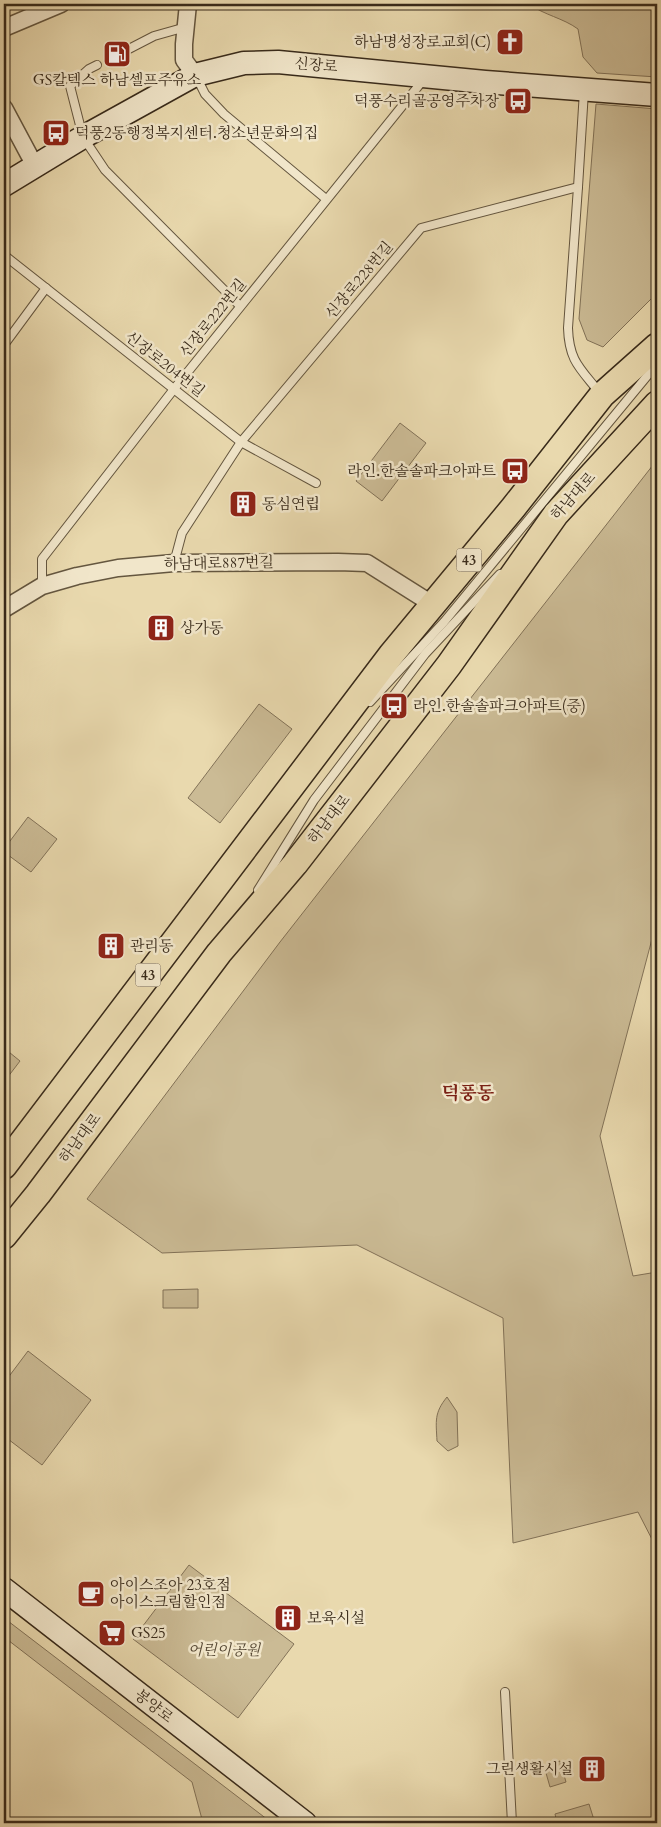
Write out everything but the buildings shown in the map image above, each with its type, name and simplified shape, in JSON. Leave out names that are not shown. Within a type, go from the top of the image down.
[{"type":"main road","name":"43","points":[[5,1162],[432,604],[513,508],[602,396],[657,346]]},
{"type":"main road","name":"하남대로","points":[[4,1236],[38,1194],[218,953],[295,864],[449,664],[556,514],[657,404]]},
{"type":"street","points":[[4,28],[61,4]]},
{"type":"street","points":[[188,4],[184,60],[195,75]]},
{"type":"street","name":"신장로","points":[[4,185],[83,137],[195,75],[244,63],[278,62],[657,95]]},
{"type":"street","points":[[4,108],[35,166]]},
{"type":"street","name":"하남대로887번길","points":[[4,608],[42,586],[77,576],[118,568],[174,563],[338,562],[367,564],[432,604]]},
{"type":"street","name":"봉양로","points":[[4,1589],[305,1823]]},
{"type":"lane","points":[[123,52],[154,36],[186,26]]},
{"type":"lane","points":[[97,64],[70,86],[83,137],[105,170],[240,306]]},
{"type":"lane","points":[[195,75],[205,94],[224,114],[326,199]]},
{"type":"lane","name":"신장로222번길","points":[[42,586],[42,559],[240,306],[427,76]]},
{"type":"lane","points":[[584,89],[568,328],[569,345],[576,363],[602,396]]},
{"type":"lane","name":"신장로228번길","points":[[174,563],[182,533],[241,442],[421,228],[578,187]]},
{"type":"lane","name":"신장로204번길","points":[[4,255],[241,442],[316,483]]},
{"type":"lane","points":[[4,346],[46,288]]},
{"type":"lane","points":[[365,707],[444,622],[657,364]]},
{"type":"lane","points":[[516,556],[556,514]]},
{"type":"lane","points":[[254,897],[314,800],[419,662],[503,570]]},
{"type":"lane","points":[[293,786],[352,721]]},
{"type":"lane","points":[[218,953],[249,905]]},
{"type":"lane","points":[[505,1692],[512,1823]]},
{"type":"green space","points":[[529,4],[657,4],[657,77],[597,73],[583,57],[578,29]]},
{"type":"green space","points":[[596,104],[657,109],[657,293],[603,347],[587,340],[579,319]]},
{"type":"green space","points":[[400,423],[426,443],[382,501],[356,481]]},
{"type":"green space","points":[[657,462],[657,920],[600,1136],[633,1276],[657,1272],[657,1549],[638,1512],[513,1543],[503,1318],[357,1245],[162,1253],[87,1199],[280,942]]},
{"type":"green space","points":[[259,704],[292,729],[220,823],[188,798]]},
{"type":"green space","points":[[28,817],[57,839],[31,872],[4,852],[4,849]]},
{"type":"green space","points":[[4,1048],[20,1061],[4,1082]]},
{"type":"green space","points":[[198,1289],[198,1308],[163,1308],[163,1290]]},
{"type":"green space","points":[[28,1351],[91,1400],[42,1465],[4,1436],[4,1383]]},
{"type":"green space","points":[[447,1397],[457,1412],[458,1446],[448,1451],[437,1441],[436,1428],[438,1413]]},
{"type":"green space","name":"어린이공원","points":[[189,1565],[294,1644],[238,1718],[133,1639]]},
{"type":"green space","points":[[4,1618],[272,1823],[203,1823],[192,1782],[4,1637]]},
{"type":"green space","points":[[560,1761],[566,1782],[550,1787],[544,1766]]},
{"type":"green space","points":[[589,1804],[595,1823],[557,1823],[555,1814]]},
{"type":"place","name":"하남명성장로교회(C)","points":[[510,42]]},
{"type":"place","name":"GS칼텍스 하남셀프주유소","points":[[117,54]]},
{"type":"place","name":"덕풍수리골공영주차장","points":[[518,101]]},
{"type":"place","name":"덕풍2동행정복지센터.청소년문화의집","points":[[56,133]]},
{"type":"place","name":"라인.한솔솔파크아파트","points":[[515,471]]},
{"type":"place","name":"동심연립","points":[[243,504]]},
{"type":"place","name":"상가동","points":[[161,628]]},
{"type":"place","name":"라인.한솔솔파크아파트(중)","points":[[394,706]]},
{"type":"place","name":"관리동","points":[[111,946]]},
{"type":"place","name":"아이스조아 23호점 아이스크림할인점","points":[[91,1594]]},
{"type":"place","name":"보육시설","points":[[288,1618]]},
{"type":"place","name":"GS25","points":[[112,1633]]},
{"type":"place","name":"그린생활시설","points":[[592,1769]]},
{"type":"district","name":"덕풍동","points":[[468,1093]]}]
